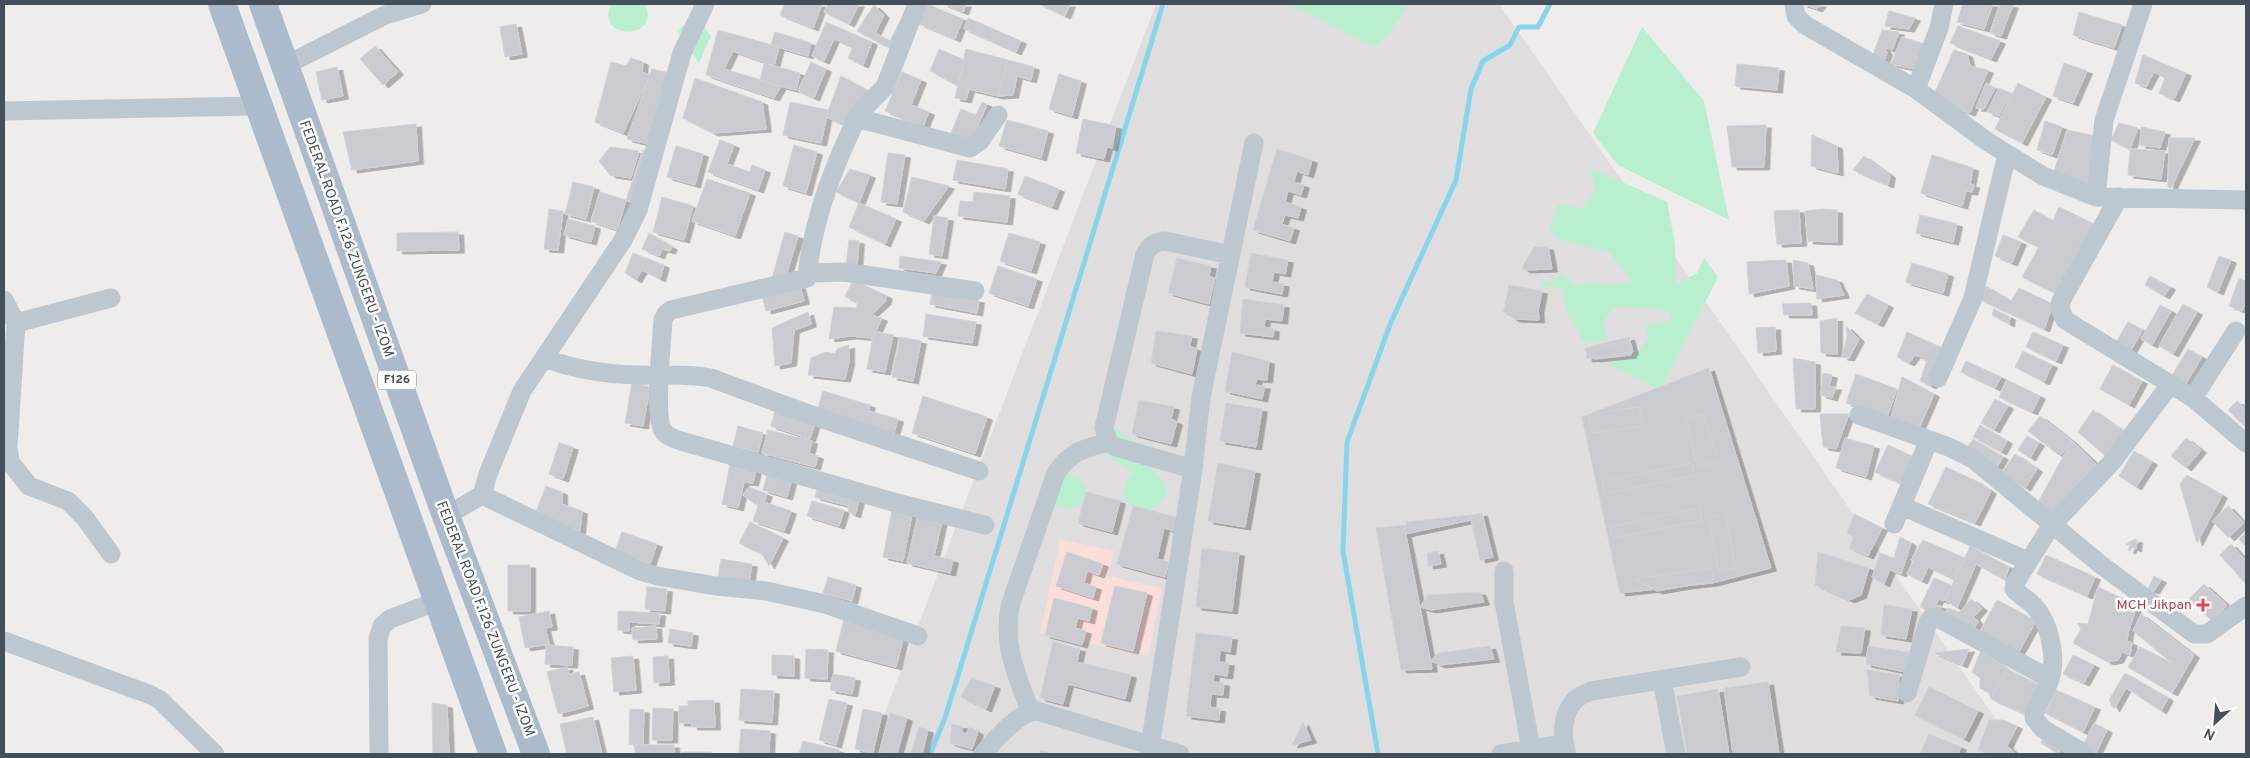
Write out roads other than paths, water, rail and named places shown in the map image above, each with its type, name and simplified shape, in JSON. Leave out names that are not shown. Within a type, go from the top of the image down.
[{"type":"main road","name":"F126","points":[[222,4],[493,754]]},
{"type":"main road","name":"FEDERAL ROAD F.126 ZUNGERU - IZOM","points":[[263,4],[446,516],[536,754]]},
{"type":"street","points":[[284,66],[383,16],[422,4]]},
{"type":"street","points":[[446,516],[482,495],[522,391],[622,240],[638,210],[682,53],[705,4]]},
{"type":"street","points":[[806,278],[809,251],[822,201],[857,118],[864,108],[886,87],[917,4]]},
{"type":"street","points":[[1794,4],[1796,16],[1805,25],[1916,90],[2007,154],[2043,176],[2096,197],[2246,200]]},
{"type":"street","points":[[1916,90],[1939,28],[1944,4]]},
{"type":"street","points":[[2096,197],[2106,111],[2143,4]]},
{"type":"street","points":[[4,111],[258,106]]},
{"type":"street","points":[[857,118],[970,148],[980,142],[998,115]]},
{"type":"street","points":[[1151,749],[1193,469],[1201,397],[1254,143]]},
{"type":"street","points":[[1938,378],[1972,298],[2007,154]]},
{"type":"street","points":[[2119,197],[2061,301],[2062,314],[2065,320],[2193,398],[2246,443]]},
{"type":"street","points":[[1193,469],[1116,447],[1108,442],[1104,428],[1145,254],[1149,247],[1156,242],[1165,241],[1231,255]]},
{"type":"street","points":[[975,291],[844,272],[809,273],[806,278],[671,310],[663,320],[659,375],[660,426],[665,434],[673,438],[894,502],[985,525]]},
{"type":"street","points":[[16,323],[111,298]]},
{"type":"street","points":[[4,300],[16,323],[6,448],[10,462],[29,486],[68,501],[85,518],[111,554]]},
{"type":"street","points":[[2193,398],[2236,331]]},
{"type":"street","points":[[545,358],[582,370],[659,375],[696,375],[711,378],[814,416],[979,471]]},
{"type":"street","points":[[2085,754],[2043,729],[2034,718],[2035,711],[2050,680],[2053,659],[2043,620],[2034,606],[2014,589],[2015,583],[2051,526],[2112,462],[2170,385]]},
{"type":"street","points":[[1859,415],[1929,440],[1973,459],[2051,526],[2194,634],[2207,634],[2246,606]]},
{"type":"street","points":[[1894,524],[1929,440]]},
{"type":"street","points":[[1030,711],[1008,648],[1007,626],[1010,606],[1056,472],[1064,460],[1077,450],[1108,442]]},
{"type":"street","points":[[482,495],[640,571],[657,576],[716,586],[766,591],[825,604],[918,636]]},
{"type":"street","points":[[1902,506],[2028,561]]},
{"type":"street","points":[[1504,571],[1504,602],[1531,749]]},
{"type":"street","points":[[379,754],[378,639],[382,626],[390,620],[438,601]]},
{"type":"street","points":[[1907,693],[1928,623],[1936,617],[2050,680]]},
{"type":"street","points":[[4,641],[151,695],[160,700],[215,754]]},
{"type":"street","points":[[1501,754],[1531,749],[1565,749],[1566,714],[1574,700],[1591,691],[1741,667]]},
{"type":"street","points":[[1662,680],[1676,754]]},
{"type":"street","points":[[983,754],[1021,716],[1030,711],[1047,713],[1151,749],[1180,754]]},
{"type":"waterway","points":[[930,754],[945,718],[1163,4]]},
{"type":"waterway","points":[[1378,754],[1343,551],[1347,442],[1391,322],[1456,180],[1471,89],[1483,61],[1510,45],[1519,27],[1538,27],[1550,4]]},
{"type":"place","name":"MCH Jikpan","points":[[2203,605]]}]
